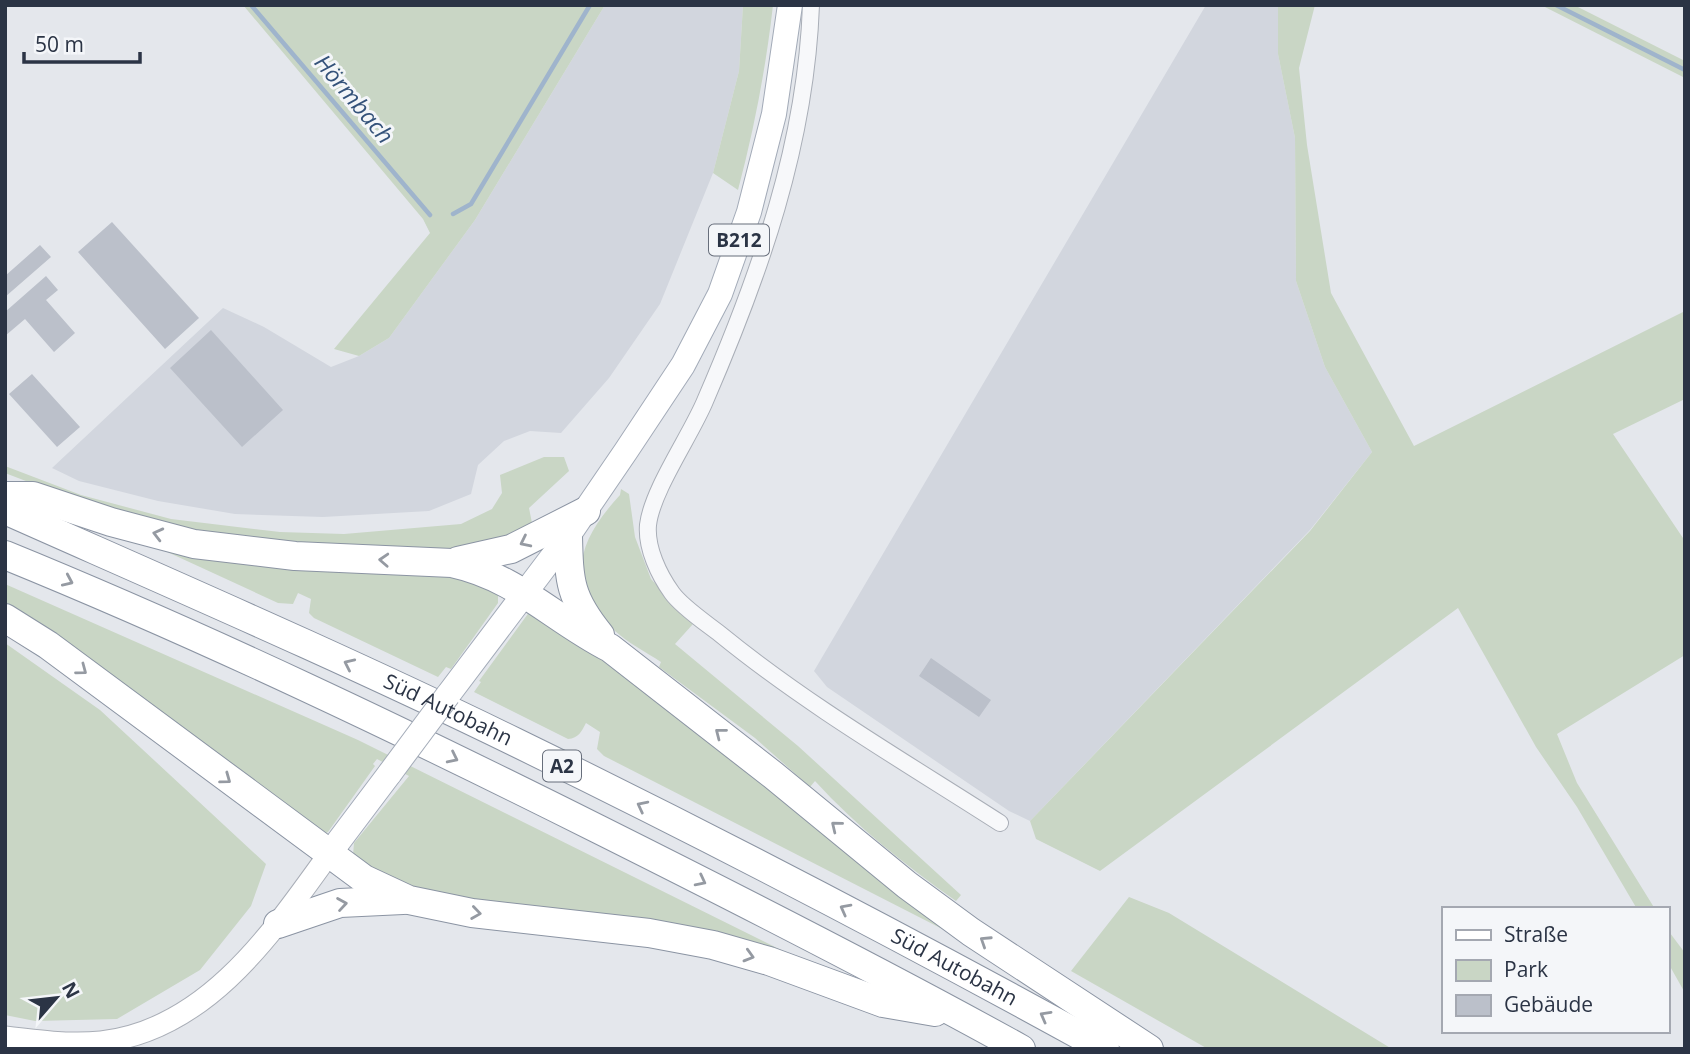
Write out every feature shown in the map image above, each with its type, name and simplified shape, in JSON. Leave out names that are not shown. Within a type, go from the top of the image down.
[{"type":"highway","points":[[5,496],[33,496],[111,522],[194,544],[295,555],[452,563],[477,568],[526,592],[585,635],[610,648],[774,775],[907,885],[971,932],[1149,1049]]},
{"type":"highway","name":"Süd Autobahn","points":[[5,510],[176,584],[514,742],[774,871],[1105,1049]]},
{"type":"highway","points":[[452,563],[511,549],[586,511]]},
{"type":"highway","points":[[568,536],[568,571],[572,591],[579,609],[610,648]]},
{"type":"highway","name":"Süd Autobahn","points":[[5,555],[339,703],[493,777],[752,906],[1021,1049]]},
{"type":"highway","points":[[5,618],[48,645],[329,854],[365,879],[409,900],[472,913],[649,933],[713,946],[769,961],[883,1003],[965,1018]]},
{"type":"highway","points":[[278,924],[340,903],[409,900]]},
{"type":"main road","name":"B212","points":[[329,854],[568,536],[683,365],[720,294],[749,212],[774,114],[790,5]]},
{"type":"street","points":[[811,5],[810,49],[794,145],[772,228],[738,323],[704,403],[653,503],[648,526],[651,553],[673,595],[764,670],[1000,823]]},
{"type":"street","points":[[5,1037],[50,1043],[102,1042],[127,1036],[176,1017],[200,1002],[237,968],[278,924],[329,854]]},
{"type":"shaded area","points":[[605,5],[743,5],[739,71],[713,173],[660,304],[609,378],[561,433],[530,431],[504,441],[478,465],[471,494],[429,511],[323,517],[235,514],[158,501],[79,481],[52,468],[223,308],[264,327],[331,367],[359,356],[389,338],[475,220]]},
{"type":"shaded area","points":[[1206,5],[1278,5],[1278,54],[1295,138],[1296,281],[1325,367],[1372,452],[1310,530],[1030,821],[1009,811],[827,687],[814,671]]},
{"type":"green space","points":[[243,5],[605,5],[475,220],[389,338],[359,356],[334,349],[430,233],[423,219]]},
{"type":"green space","points":[[743,5],[773,5],[759,98],[738,190],[713,173],[739,71]]},
{"type":"green space","points":[[1278,5],[1315,5],[1299,68],[1307,145],[1331,293],[1414,446],[1685,311],[1685,399],[1613,434],[1685,541],[1685,655],[1557,734],[1577,783],[1654,907],[1636,907],[1577,807],[1536,747],[1458,608],[1100,871],[1036,839],[1030,821],[1310,531],[1372,452],[1325,367],[1296,281],[1295,138],[1278,54]]},
{"type":"green space","points":[[1541,5],[1574,5],[1685,61],[1685,78]]},
{"type":"green space","points":[[544,457],[564,457],[569,471],[529,508],[533,528],[474,549],[378,550],[179,530],[91,506],[5,473],[5,466],[81,495],[171,519],[280,532],[344,534],[461,524],[492,509],[502,493],[500,475]]},
{"type":"green space","points":[[621,489],[629,494],[635,537],[651,579],[693,624],[675,644],[798,746],[961,895],[956,901],[882,845],[815,781],[810,787],[755,738],[659,667],[661,662],[615,631],[599,613],[588,596],[582,579],[582,563],[594,529],[620,495]]},
{"type":"green space","points":[[150,544],[456,572],[498,593],[498,603],[451,669],[446,667],[438,677],[314,618],[309,613],[311,599],[298,593],[293,604],[278,603]]},
{"type":"green space","points":[[5,584],[358,740],[793,956],[446,899],[379,876],[353,855],[354,843],[409,776],[377,759],[373,764],[375,766],[328,832],[321,836],[5,608]]},
{"type":"green space","points":[[541,610],[958,937],[604,756],[597,749],[600,732],[586,723],[577,736],[568,739],[474,692],[481,682],[479,681],[530,611]]},
{"type":"green space","points":[[5,643],[100,710],[266,864],[251,906],[200,970],[117,1019],[35,1021],[5,1015]]},
{"type":"green space","points":[[1129,897],[1169,913],[1392,1049],[1208,1049],[1071,971]]},
{"type":"green space","points":[[1669,932],[1685,953],[1685,993],[1669,965]]},
{"type":"building","points":[[112,222],[199,318],[165,349],[78,252]]},
{"type":"building","points":[[40,245],[51,257],[5,297],[5,276]]},
{"type":"building","points":[[46,276],[58,290],[46,300],[75,333],[54,352],[25,319],[5,336],[5,312]]},
{"type":"building","points":[[211,330],[283,410],[242,447],[170,368]]},
{"type":"building","points":[[32,374],[80,427],[57,447],[9,394]]},
{"type":"building","points":[[931,658],[991,700],[979,717],[919,676]]},
{"type":"waterway","name":"Hörmbach","points":[[251,5],[430,215]]},
{"type":"waterway","name":"Hörmbach","points":[[453,214],[471,204],[590,5]]},
{"type":"waterway","name":"Hörmbach","points":[[1556,5],[1685,70]]}]
